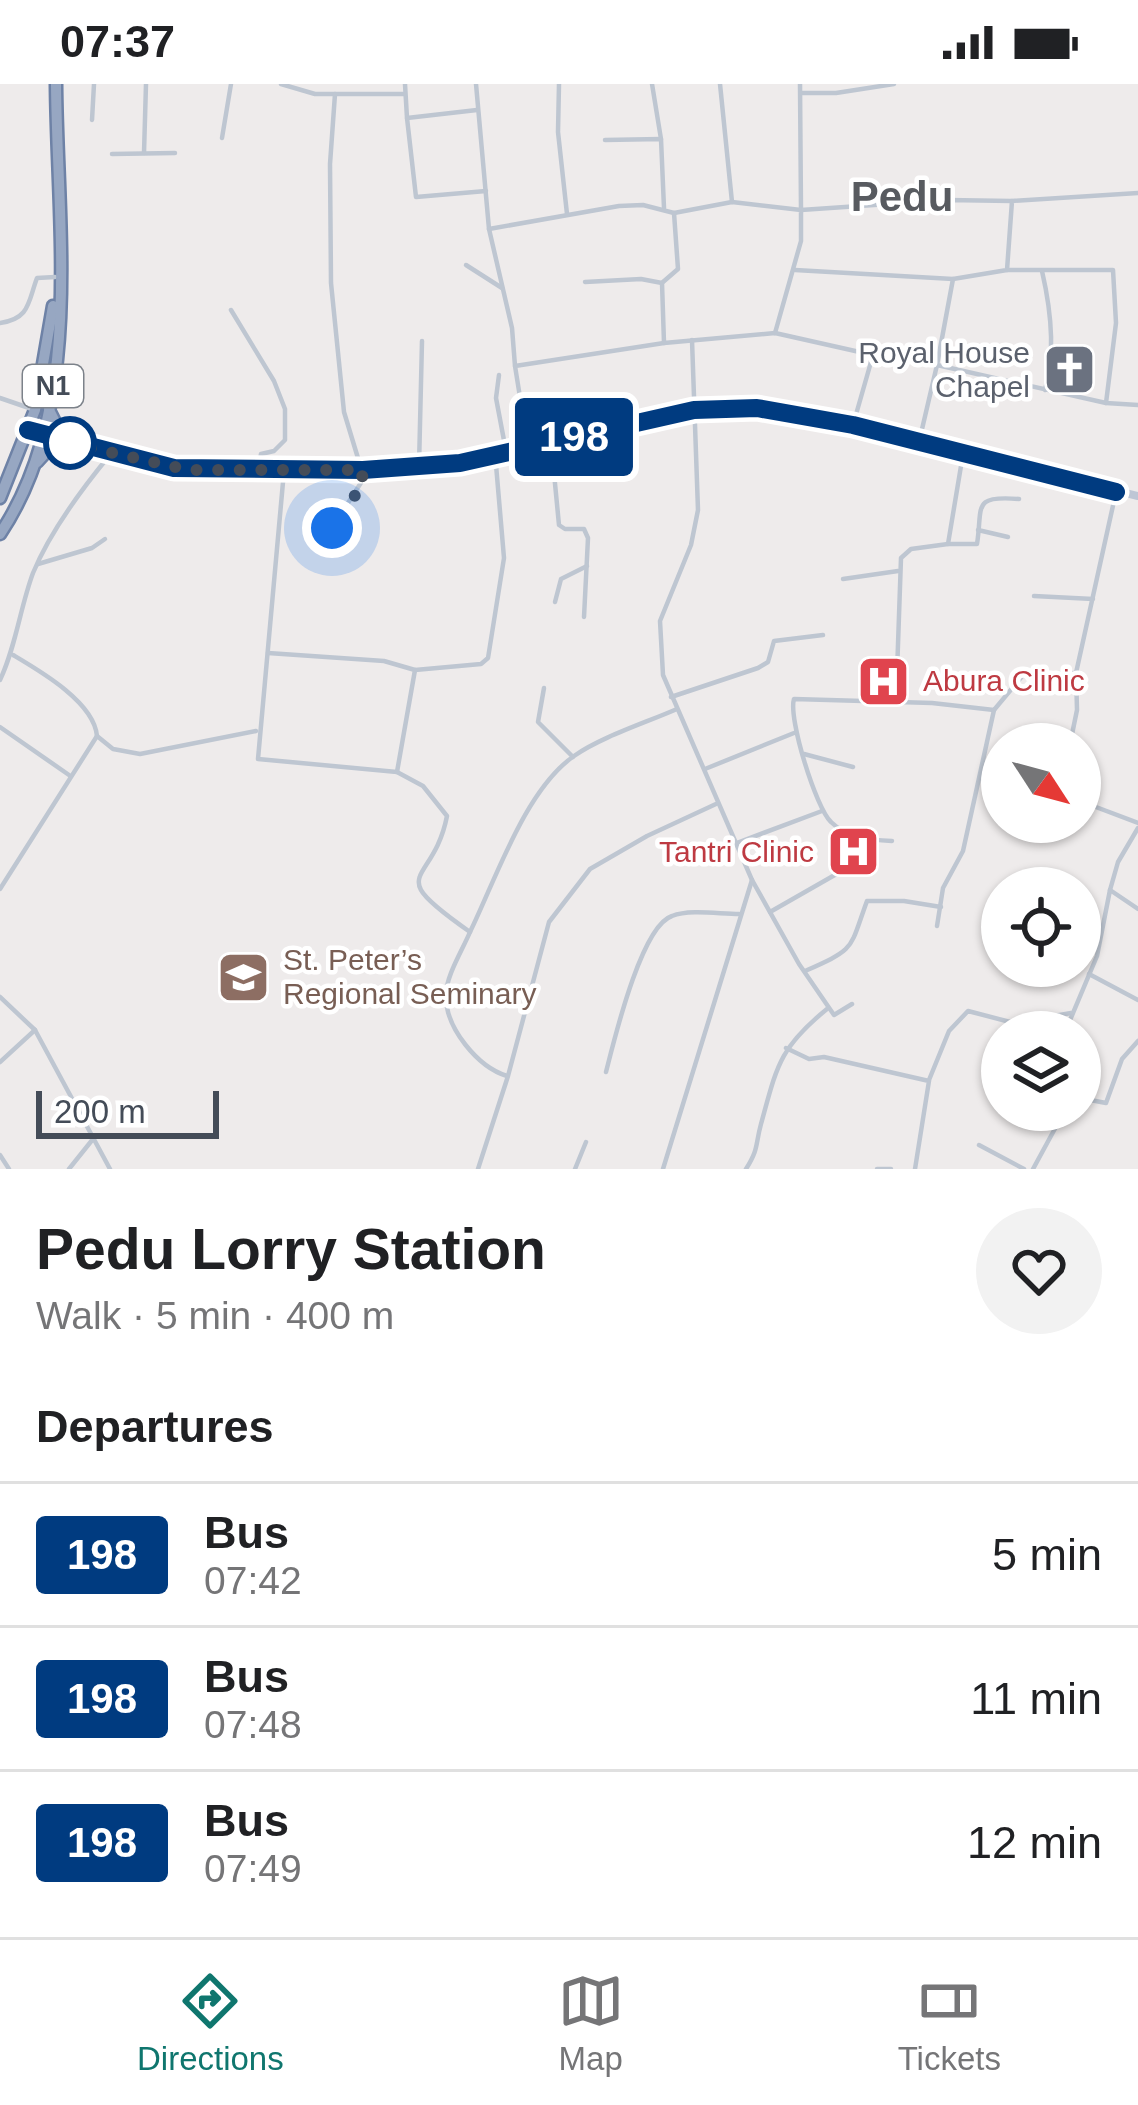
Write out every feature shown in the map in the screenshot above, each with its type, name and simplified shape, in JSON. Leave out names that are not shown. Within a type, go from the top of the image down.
[{"type":"highway","name":"N1","points":[[0,498],[42,410],[58,332],[56,84]]},
{"type":"highway","name":"N1","points":[[0,534],[35,464],[44,432],[46,358],[58,253]]},
{"type":"highway","points":[[35,464],[67,439],[42,410]]},
{"type":"main road","points":[[30,427],[110,454],[174,468],[363,470],[460,463],[694,410],[757,408],[853,425],[1138,496]]},
{"type":"street","points":[[92,120],[94,84]]},
{"type":"street","points":[[144,153],[146,84]]},
{"type":"street","points":[[222,138],[232,84]]},
{"type":"street","points":[[281,84],[315,94],[404,94]]},
{"type":"street","points":[[405,84],[416,197],[485,191]]},
{"type":"street","points":[[476,84],[489,230],[512,328],[528,447]]},
{"type":"street","points":[[559,84],[558,132],[567,214]]},
{"type":"street","points":[[652,84],[661,139],[664,208]]},
{"type":"street","points":[[720,84],[732,202]]},
{"type":"street","points":[[775,332],[801,241],[800,84]]},
{"type":"street","points":[[801,93],[894,84]]},
{"type":"street","points":[[332,528],[361,487],[363,470],[344,412],[331,283],[334,94]]},
{"type":"street","points":[[407,118],[477,110]]},
{"type":"street","points":[[605,140],[661,139]]},
{"type":"street","points":[[112,154],[175,153]]},
{"type":"street","points":[[489,230],[619,206],[664,208],[674,213],[732,202],[801,210],[1138,193]]},
{"type":"street","points":[[1006,270],[1012,200]]},
{"type":"street","points":[[662,283],[678,269],[674,213]]},
{"type":"street","points":[[466,265],[502,288]]},
{"type":"street","points":[[793,270],[952,279],[1006,270],[1113,270],[1116,322],[1106,403]]},
{"type":"street","points":[[1042,272],[1052,362],[1045,390]]},
{"type":"street","points":[[0,323],[17,321],[25,314],[38,278],[56,277]]},
{"type":"street","points":[[585,282],[640,279],[662,283]]},
{"type":"street","points":[[919,442],[952,279]]},
{"type":"street","points":[[662,283],[664,343]]},
{"type":"street","points":[[231,310],[274,381],[285,409],[285,440],[281,447],[261,454],[258,470]]},
{"type":"street","points":[[515,366],[775,332],[1106,403],[1138,405]]},
{"type":"street","points":[[418,466],[422,340]]},
{"type":"street","points":[[692,340],[698,489],[695,529],[660,621],[663,675],[734,844],[803,971],[827,1009],[837,1016],[852,1004]]},
{"type":"street","points":[[853,425],[873,355]]},
{"type":"street","points":[[268,652],[384,661],[415,670],[481,664],[488,658],[505,558],[496,398],[499,375]]},
{"type":"street","points":[[0,398],[42,410]]},
{"type":"street","points":[[551,442],[559,524],[584,530],[588,538],[584,617]]},
{"type":"street","points":[[0,680],[12,655],[38,564],[110,454]]},
{"type":"street","points":[[949,544],[963,454]]},
{"type":"street","points":[[284,470],[258,759],[397,772],[428,791],[447,816],[445,830],[418,872],[419,890],[470,932]]},
{"type":"street","points":[[1074,723],[1076,673],[1116,492]]},
{"type":"street","points":[[896,702],[901,558],[911,549],[975,545],[977,510],[983,502],[996,497],[1019,499]]},
{"type":"street","points":[[978,530],[1008,538]]},
{"type":"street","points":[[38,564],[92,548],[105,539]]},
{"type":"street","points":[[555,602],[562,579],[586,566]]},
{"type":"street","points":[[843,579],[898,571]]},
{"type":"street","points":[[1034,596],[1093,599]]},
{"type":"street","points":[[671,697],[758,668],[768,662],[776,640],[823,635]]},
{"type":"street","points":[[12,655],[71,697],[94,720],[97,736],[113,749],[140,754],[259,731]]},
{"type":"street","points":[[397,772],[415,670]]},
{"type":"street","points":[[937,926],[943,888],[963,851],[994,710],[1024,674],[1076,673]]},
{"type":"street","points":[[544,688],[538,722],[573,757]]},
{"type":"street","points":[[892,842],[853,836],[822,812],[794,733],[792,702],[799,697],[994,710]]},
{"type":"street","points":[[508,1076],[482,1065],[448,1006],[445,992],[470,932],[535,795],[573,757],[676,709]]},
{"type":"street","points":[[0,727],[69,775]]},
{"type":"street","points":[[705,769],[794,733]]},
{"type":"street","points":[[0,890],[97,736]]},
{"type":"street","points":[[804,754],[853,767]]},
{"type":"street","points":[[478,1169],[549,922],[590,869],[716,804]]},
{"type":"street","points":[[1101,810],[1138,825],[1118,862],[1101,926]]},
{"type":"street","points":[[734,844],[822,812]]},
{"type":"street","points":[[770,912],[847,868]]},
{"type":"street","points":[[663,1169],[752,880]]},
{"type":"street","points":[[1110,890],[1138,909]]},
{"type":"street","points":[[803,971],[855,941],[867,902],[941,907]]},
{"type":"street","points":[[606,1072],[622,1011],[662,922],[675,915],[739,914]]},
{"type":"street","points":[[1101,980],[1138,1000]]},
{"type":"street","points":[[0,997],[35,1030],[110,1169]]},
{"type":"street","points":[[746,1169],[758,1151],[758,1134],[786,1048],[827,1009]]},
{"type":"street","points":[[915,1169],[929,1081],[949,1031],[968,1011],[981,1014]]},
{"type":"street","points":[[0,1062],[35,1030]]},
{"type":"street","points":[[1101,1102],[1106,1103],[1122,1059],[1138,1041]]},
{"type":"street","points":[[786,1048],[809,1059],[824,1057],[929,1081]]},
{"type":"street","points":[[1033,1169],[1054,1131]]},
{"type":"street","points":[[69,1169],[93,1138]]},
{"type":"street","points":[[575,1169],[586,1142]]},
{"type":"street","points":[[979,1145],[1024,1169]]},
{"type":"street","points":[[0,1155],[9,1169]]},
{"type":"street","points":[[877,1169],[891,1169]]},
{"type":"bus line","name":"198","points":[[28,430],[188,470],[363,470],[460,463],[694,410],[757,408],[815,416],[1116,492]]},
{"type":"place","name":"Royal House Chapel","points":[[1069,370]]},
{"type":"place","name":"Abura Clinic","points":[[884,681]]},
{"type":"place","name":"Tantri Clinic","points":[[853,852]]},
{"type":"place","name":"St. Peter’s Regional Seminary","points":[[244,977]]},
{"type":"district","name":"Pedu","points":[[902,196]]},
{"type":"route","points":[[70,443],[188,470],[363,470],[361,487],[332,528]]}]
